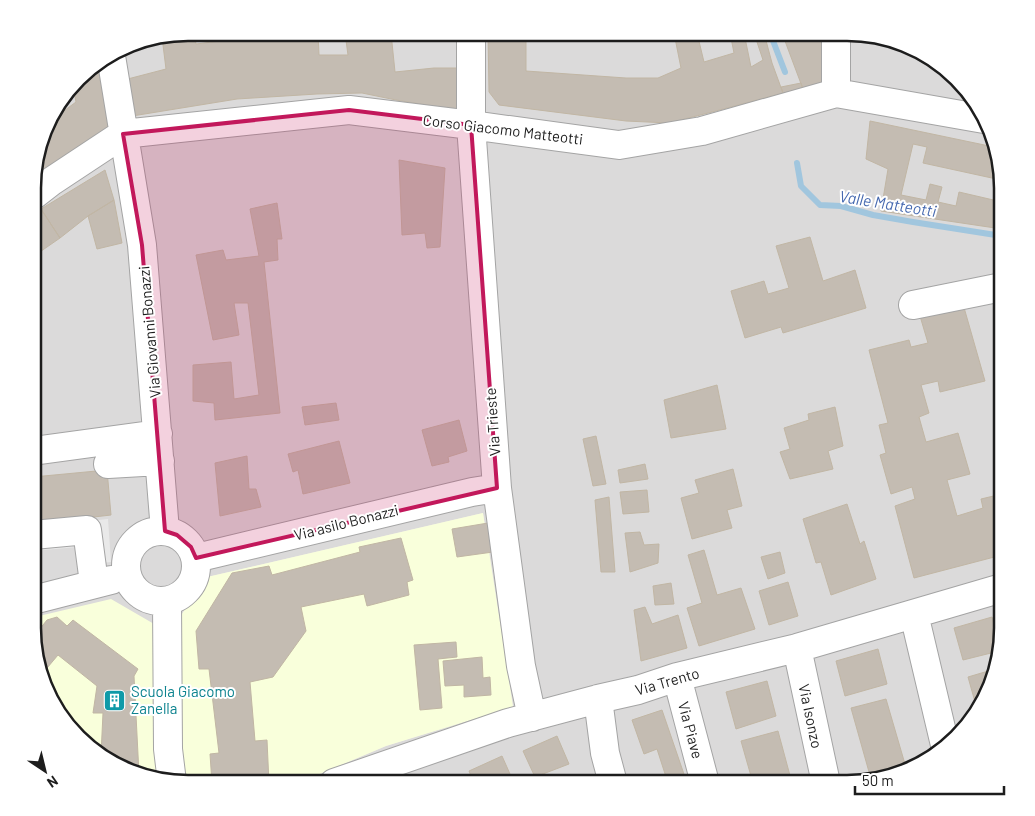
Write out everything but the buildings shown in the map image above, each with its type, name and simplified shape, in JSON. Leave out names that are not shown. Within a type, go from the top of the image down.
[{"type":"street","name":"Via Trieste","points":[[470,41],[471,125],[497,488],[521,666],[532,717]]},
{"type":"street","points":[[836,42],[836,93]]},
{"type":"street","name":"Via Giovanni Bonazzi","points":[[112,63],[142,245],[166,531]]},
{"type":"street","name":"Corso Giacomo Matteotti","points":[[41,189],[123,134],[349,110],[619,145],[702,131],[836,93],[975,117]]},
{"type":"street","points":[[913,305],[994,289]]},
{"type":"street","points":[[42,451],[159,447]]},
{"type":"street","points":[[108,464],[159,447]]},
{"type":"street","name":"Via asilo Bonazzi","points":[[196,558],[472,492],[497,488]]},
{"type":"street","points":[[42,534],[87,530],[94,583]]},
{"type":"street","points":[[157,531],[166,531],[178,535],[191,547],[196,558],[196,576],[190,587],[182,596],[166,602],[154,602],[134,590],[127,576],[126,562],[135,542],[145,535],[157,531]]},
{"type":"street","points":[[42,598],[127,576]]},
{"type":"street","name":"Via Trento","points":[[360,774],[532,717],[638,690],[677,677],[797,648],[993,591]]},
{"type":"street","points":[[166,602],[168,749],[171,773]]},
{"type":"street","points":[[914,614],[943,739]]},
{"type":"street","name":"Via Isonzo","points":[[797,648],[824,775]]},
{"type":"street","name":"Via Piave","points":[[677,677],[703,775]]},
{"type":"street","points":[[598,699],[605,753],[611,775]]},
{"type":"highlighted area","points":[[349,110],[471,125],[497,488],[196,558],[191,547],[177,535],[165,531],[142,245],[123,134]]},
{"type":"shaded area","points":[[188,41],[857,42],[876,44],[903,52],[929,66],[957,91],[969,106],[986,141],[991,159],[994,188],[993,638],[989,666],[979,693],[957,725],[929,750],[894,767],[876,772],[847,775],[319,774],[386,746],[513,706],[483,513],[203,578],[182,614],[161,628],[42,616],[41,188],[44,159],[52,132],[61,115],[84,84],[106,66],[141,49],[159,44]]},
{"type":"shaded area","points":[[483,513],[513,707],[386,746],[319,774],[178,774],[150,770],[132,764],[106,750],[91,738],[66,710],[56,693],[46,666],[42,638],[42,615],[111,599],[161,628],[182,614],[203,578]]},
{"type":"shaded area","points":[[108,519],[111,562],[80,565],[77,547],[42,550],[42,526]]},
{"type":"waterway","name":"Valle Matteotti","points":[[773,42],[785,72]]},
{"type":"waterway","name":"Valle Matteotti","points":[[797,163],[801,186],[820,205],[841,206],[873,215],[994,235]]},
{"type":"place","name":"Scuola Giacomo Zanella","points":[[115,700]]}]
